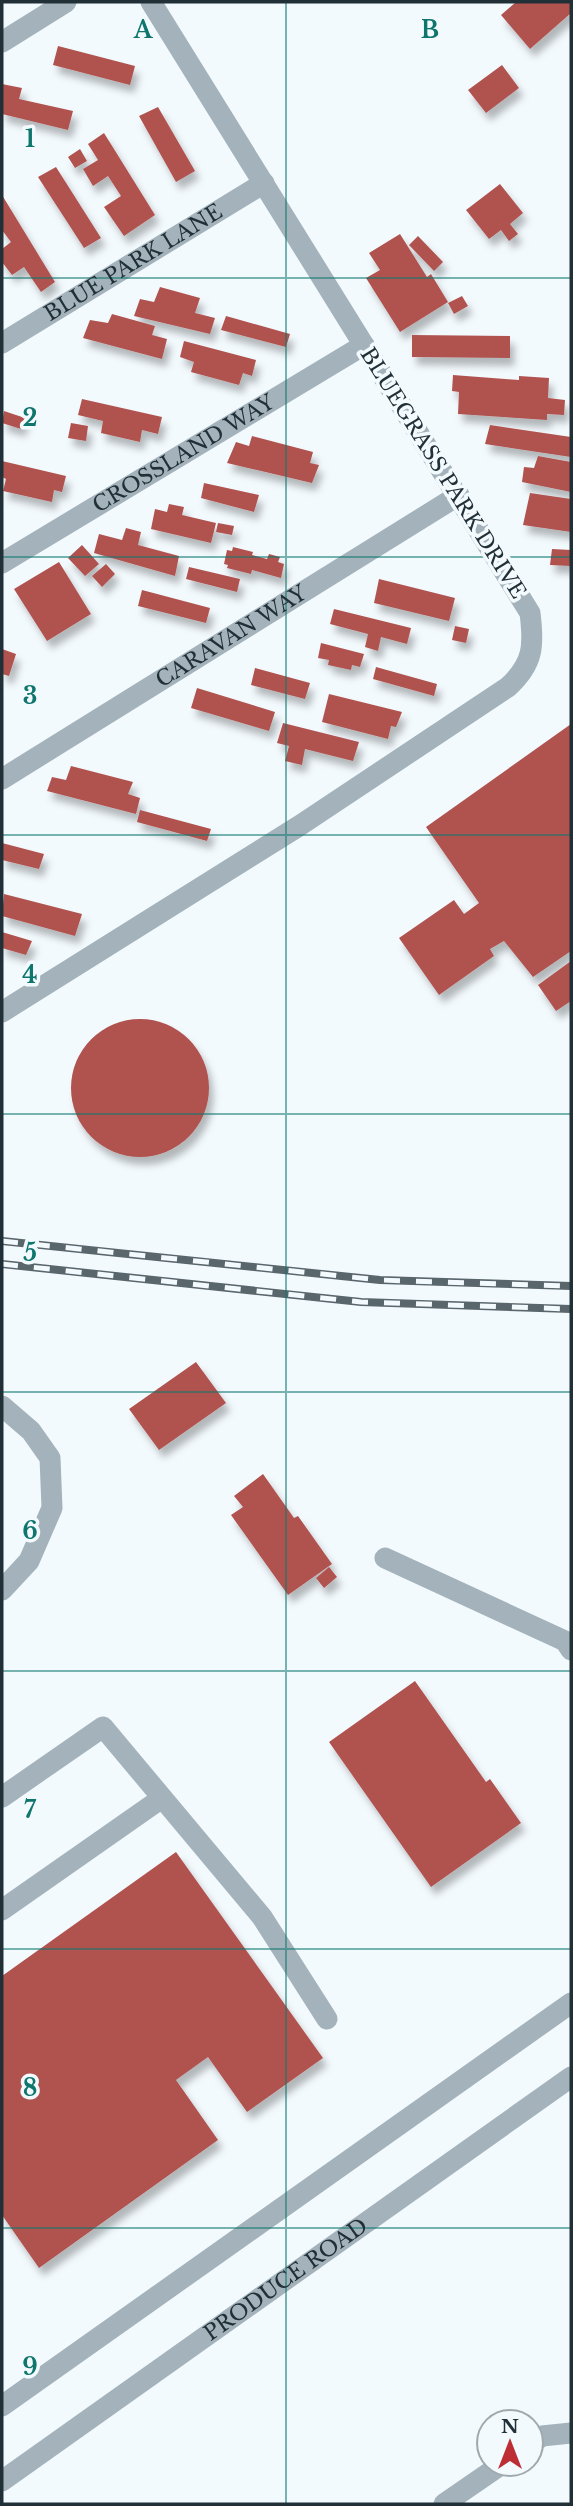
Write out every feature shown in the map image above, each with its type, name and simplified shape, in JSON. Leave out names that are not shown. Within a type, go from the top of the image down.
[{"type":"street","points":[[2,42],[66,2]]},
{"type":"street","name":"BLUEGRASS PARK DRIVE","points":[[2,1012],[299,826],[497,694],[517,678],[530,659],[534,640],[530,613],[151,2]]},
{"type":"street","name":"BLUE PARK LANE","points":[[2,343],[264,183]]},
{"type":"street","name":"CROSSLAND WAY","points":[[2,563],[363,345]]},
{"type":"street","name":"CARAVAN WAY","points":[[2,779],[459,495]]},
{"type":"street","points":[[2,1406],[31,1431],[50,1458],[52,1508],[29,1561],[2,1590]]},
{"type":"street","points":[[385,1558],[565,1641],[571,1650]]},
{"type":"street","points":[[2,1797],[103,1727],[262,1917],[327,2019]]},
{"type":"street","points":[[2,1910],[162,1798]]},
{"type":"street","points":[[2,2406],[571,2003]]},
{"type":"street","name":"PRODUCE ROAD","points":[[2,2481],[571,2077]]},
{"type":"street","points":[[545,2436],[571,2433]]},
{"type":"street","points":[[444,2504],[482,2478]]},
{"type":"building","points":[[516,2],[571,2],[571,13],[530,49],[501,15]]},
{"type":"building","points":[[58,46],[135,66],[130,85],[53,65]]},
{"type":"building","points":[[502,65],[519,88],[486,113],[468,90]]},
{"type":"building","points":[[2,84],[22,88],[19,99],[73,111],[68,130],[2,114]]},
{"type":"building","points":[[158,107],[195,171],[176,182],[139,116]]},
{"type":"building","points":[[104,133],[155,215],[124,236],[104,207],[121,196],[108,176],[93,186],[83,169],[98,160],[88,144]]},
{"type":"building","points":[[80,149],[87,161],[75,168],[68,157]]},
{"type":"building","points":[[56,167],[101,238],[84,248],[38,177]]},
{"type":"building","points":[[500,184],[523,213],[510,224],[518,234],[509,241],[501,230],[489,239],[466,210]]},
{"type":"building","points":[[2,195],[55,282],[41,292],[24,267],[12,275],[2,262],[2,249],[11,242],[2,230]]},
{"type":"building","points":[[400,234],[427,277],[431,274],[448,302],[400,332],[366,278],[380,270],[369,253]]},
{"type":"building","points":[[418,236],[443,262],[434,271],[409,245]]},
{"type":"building","points":[[160,287],[200,298],[195,313],[215,318],[210,334],[134,316],[140,299],[154,302]]},
{"type":"building","points":[[462,296],[468,306],[454,314],[448,303]]},
{"type":"building","points":[[112,314],[155,326],[152,335],[167,339],[162,359],[83,338],[90,320],[108,323]]},
{"type":"building","points":[[226,316],[290,334],[286,347],[221,330]]},
{"type":"building","points":[[412,335],[510,336],[510,358],[412,357]]},
{"type":"building","points":[[184,341],[256,360],[252,376],[243,373],[239,385],[191,372],[194,362],[180,357]]},
{"type":"building","points":[[453,375],[519,380],[519,376],[549,378],[548,398],[565,400],[564,415],[547,414],[547,420],[458,414],[459,392],[452,391]]},
{"type":"building","points":[[82,399],[162,417],[158,434],[142,430],[140,442],[101,433],[103,421],[78,415]]},
{"type":"building","points":[[4,411],[25,418],[21,429],[2,423]]},
{"type":"building","points":[[71,423],[88,426],[86,441],[68,438]]},
{"type":"building","points":[[490,425],[571,437],[571,457],[485,444]]},
{"type":"building","points":[[252,436],[313,452],[310,463],[319,465],[312,483],[227,463],[236,442],[249,446]]},
{"type":"building","points":[[538,456],[571,462],[571,492],[522,482],[524,467],[534,468]]},
{"type":"building","points":[[2,461],[66,476],[62,492],[54,490],[52,502],[3,491],[6,479],[2,477]]},
{"type":"building","points":[[204,483],[259,495],[254,512],[201,498]]},
{"type":"building","points":[[530,493],[571,499],[571,532],[523,525]]},
{"type":"building","points":[[169,504],[184,507],[182,515],[216,523],[211,543],[151,529],[155,509],[167,512]]},
{"type":"building","points":[[218,523],[234,526],[232,535],[216,532]]},
{"type":"building","points":[[126,528],[141,532],[138,545],[179,556],[175,576],[94,553],[99,534],[122,540]]},
{"type":"building","points":[[82,545],[99,564],[85,576],[68,558]]},
{"type":"building","points":[[233,547],[267,559],[269,554],[280,557],[278,562],[284,564],[281,578],[252,570],[251,574],[227,568],[228,565],[224,564],[227,550],[232,551]]},
{"type":"building","points":[[552,549],[571,550],[571,566],[550,565]]},
{"type":"building","points":[[59,562],[91,614],[47,641],[14,589]]},
{"type":"building","points":[[106,564],[115,574],[102,587],[92,576]]},
{"type":"building","points":[[189,567],[240,579],[237,592],[186,579]]},
{"type":"building","points":[[379,579],[455,598],[449,621],[374,603]]},
{"type":"building","points":[[142,590],[210,608],[206,623],[138,606]]},
{"type":"building","points":[[334,609],[411,628],[407,644],[381,637],[378,651],[365,647],[368,634],[330,624]]},
{"type":"building","points":[[455,626],[469,629],[466,643],[452,640]]},
{"type":"building","points":[[321,643],[364,654],[360,667],[352,665],[351,670],[328,665],[329,660],[318,658]]},
{"type":"building","points":[[2,649],[16,654],[9,676],[2,674]]},
{"type":"building","points":[[376,667],[437,684],[434,696],[373,679]]},
{"type":"building","points":[[255,668],[310,683],[305,699],[251,685]]},
{"type":"building","points":[[197,688],[275,712],[269,731],[191,708]]},
{"type":"building","points":[[329,694],[402,712],[396,727],[391,726],[388,739],[322,722]]},
{"type":"building","points":[[283,723],[359,742],[353,761],[305,749],[302,765],[285,761],[289,746],[277,743]]},
{"type":"building","points":[[571,724],[571,951],[533,977],[504,941],[490,949],[494,956],[439,995],[399,938],[454,900],[464,914],[479,903],[426,827]]},
{"type":"building","points":[[71,766],[133,782],[128,794],[140,798],[136,814],[47,791],[52,777],[66,780]]},
{"type":"building","points":[[140,810],[211,829],[207,841],[137,822]]},
{"type":"building","points":[[2,843],[44,854],[39,869],[2,860]]},
{"type":"building","points":[[4,894],[82,914],[75,936],[2,916]]},
{"type":"building","points":[[2,932],[32,941],[26,955],[2,948]]},
{"type":"building","points":[[571,961],[571,1001],[556,1011],[538,985]]},
{"type":"building","points":[[140,1019],[166,1024],[189,1039],[204,1062],[209,1088],[204,1114],[189,1137],[166,1152],[140,1157],[114,1152],[91,1137],[76,1114],[71,1088],[76,1062],[91,1039],[114,1024]]},
{"type":"building","points":[[196,1362],[226,1403],[159,1450],[129,1409]]},
{"type":"building","points":[[263,1474],[294,1518],[298,1516],[332,1564],[288,1595],[231,1515],[243,1507],[234,1496]]},
{"type":"building","points":[[329,1567],[337,1577],[324,1588],[316,1578]]},
{"type":"building","points":[[415,1681],[486,1782],[490,1779],[521,1823],[431,1887],[329,1742]]},
{"type":"building","points":[[176,1852],[323,2058],[247,2112],[208,2057],[176,2080],[218,2140],[39,2268],[2,2215],[2,1976]]},
{"type":"railway","points":[[2,1241],[380,1280],[571,1286]]},
{"type":"railway","points":[[2,1264],[361,1302],[571,1309]]}]
